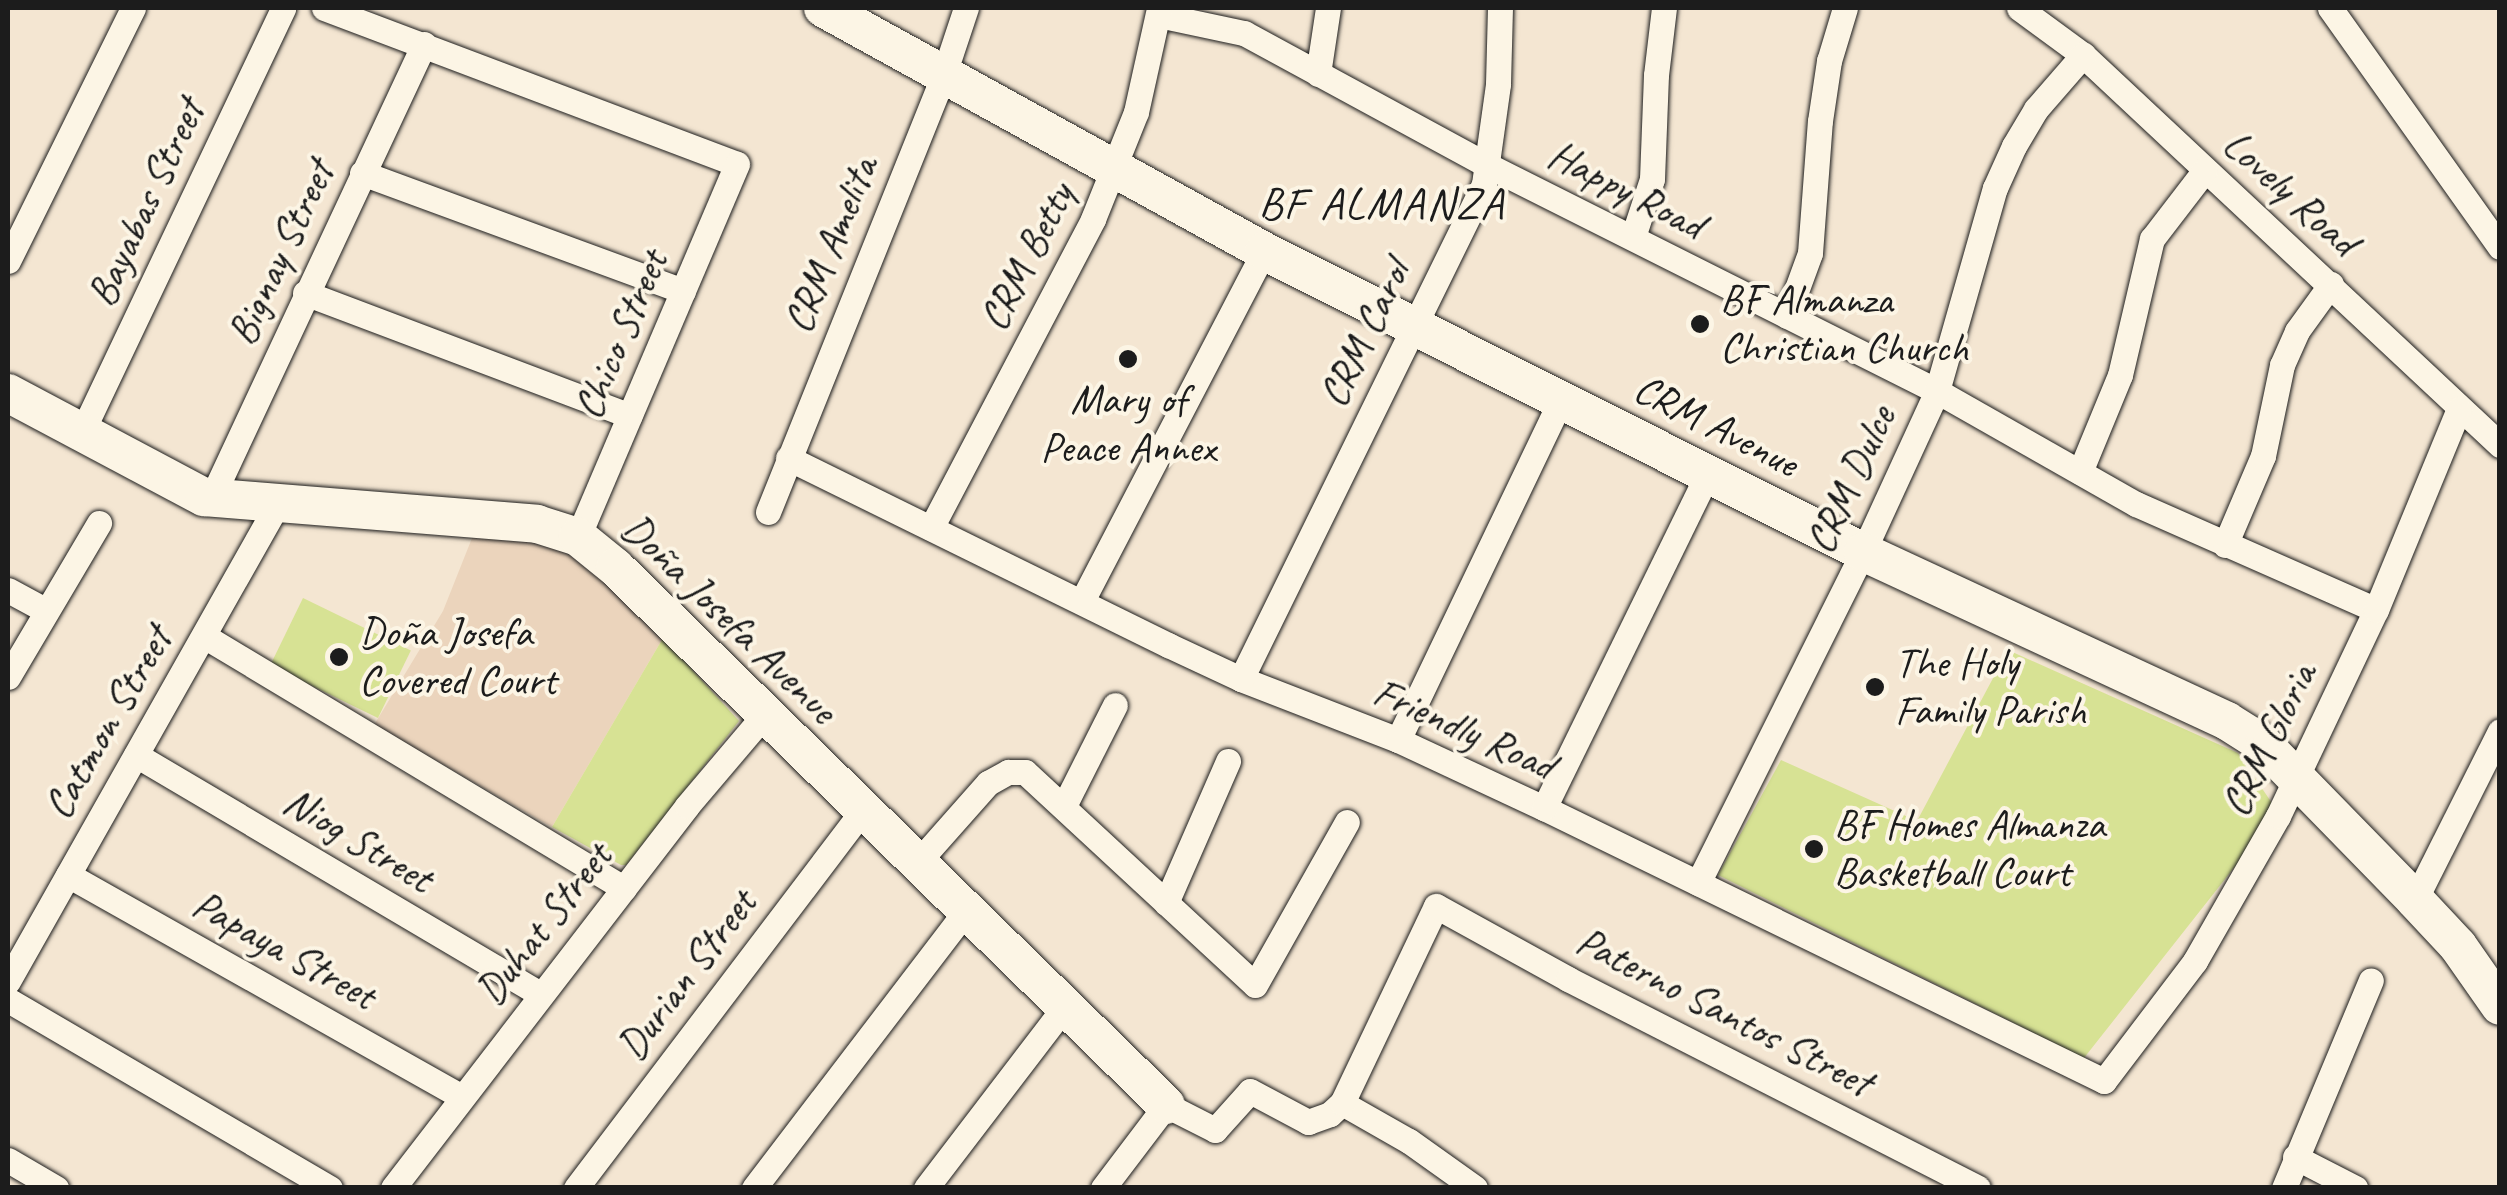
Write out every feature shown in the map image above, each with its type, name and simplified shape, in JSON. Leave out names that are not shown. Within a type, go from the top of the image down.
[{"type":"street","points":[[8,261],[133,8]]},
{"type":"street","name":"Bayabas Street","points":[[82,432],[283,8]]},
{"type":"street","points":[[324,8],[424,44]]},
{"type":"street","name":"CRM Avenue","points":[[823,8],[903,48],[943,77],[1264,250],[1863,552],[2227,722],[2262,743],[2415,900],[2458,946],[2500,1006]]},
{"type":"street","name":"CRM Amelita","points":[[768,512],[943,77],[966,8]]},
{"type":"street","points":[[1318,74],[1328,8]]},
{"type":"street","name":"CRM Carol","points":[[1241,679],[1484,184],[1498,84],[1500,8]]},
{"type":"street","points":[[1633,237],[1652,179],[1656,75],[1664,8]]},
{"type":"street","points":[[1787,316],[1810,253],[1820,120],[1830,60],[1845,8]]},
{"type":"street","name":"Lovely Road","points":[[2020,8],[2083,54],[2500,445]]},
{"type":"street","points":[[2330,8],[2500,247]]},
{"type":"street","name":"Happy Road","points":[[1159,11],[1244,33],[1487,165],[1937,392],[2080,472],[2226,546],[2376,610]]},
{"type":"street","name":"CRM Betty","points":[[931,528],[1114,171],[1136,112],[1159,11]]},
{"type":"street","name":"Chico Street","points":[[424,44],[737,164],[578,537]]},
{"type":"street","name":"Bignay Street","points":[[212,497],[424,44]]},
{"type":"street","name":"CRM Dulce","points":[[1698,882],[1863,552],[1937,392],[1995,188],[2030,119],[2083,54]]},
{"type":"street","points":[[2080,472],[2120,375],[2152,239],[2205,170]]},
{"type":"street","points":[[362,173],[683,291]]},
{"type":"street","points":[[1082,601],[1264,250]]},
{"type":"street","points":[[2226,546],[2263,456],[2282,365],[2298,331],[2332,284]]},
{"type":"street","points":[[306,293],[630,416]]},
{"type":"street","name":"Doña Josefa Avenue","points":[[8,393],[212,497],[537,524],[578,537],[968,909],[1166,1105],[1212,1130],[1220,1128],[1250,1092],[1308,1122],[1330,1114],[1342,1103]]},
{"type":"street","points":[[1398,740],[1562,398]]},
{"type":"street","name":"CRM Gloria","points":[[2104,1081],[2194,962],[2244,878],[2376,610],[2459,409]]},
{"type":"street","name":"Friendly Road","points":[[788,458],[1241,679],[1398,740],[1544,808],[2104,1081]]},
{"type":"street","points":[[1544,808],[1708,471]]},
{"type":"street","name":"Catmon Street","points":[[8,981],[277,505]]},
{"type":"street","points":[[8,677],[99,523]]},
{"type":"street","points":[[8,590],[45,610]]},
{"type":"street","points":[[204,636],[624,888]]},
{"type":"street","points":[[1064,806],[1115,705]]},
{"type":"street","name":"Duhat Street","points":[[393,1188],[540,994],[764,714]]},
{"type":"street","points":[[2415,900],[2500,731]]},
{"type":"street","name":"Niog Street","points":[[136,754],[540,994]]},
{"type":"street","points":[[1166,903],[1228,760]]},
{"type":"street","points":[[918,862],[988,783],[1008,772],[1025,772],[1255,984],[1346,822]]},
{"type":"street","name":"Durian Street","points":[[576,1188],[862,811]]},
{"type":"street","name":"Papaya Street","points":[[68,875],[461,1096]]},
{"type":"street","name":"Paterno Santos Street","points":[[1342,1103],[1436,906],[1568,979],[1978,1188]]},
{"type":"street","points":[[754,1188],[968,909]]},
{"type":"street","points":[[2284,1188],[2371,980]]},
{"type":"street","points":[[8,1000],[330,1188]]},
{"type":"street","points":[[926,1188],[1066,1005]]},
{"type":"street","points":[[1342,1103],[1409,1141],[1476,1188]]},
{"type":"street","points":[[1103,1188],[1166,1105]]},
{"type":"street","points":[[2296,1157],[2354,1188]]},
{"type":"street","points":[[8,1160],[56,1188]]},
{"type":"shaded area","points":[[474,533],[562,541],[663,638],[552,827],[374,725],[443,611]]},
{"type":"green space","name":"Doña Josefa Covered Court","points":[[303,598],[411,651],[378,718],[270,665]]},
{"type":"green space","points":[[663,638],[739,721],[626,865],[621,865],[552,827]]},
{"type":"green space","points":[[2008,650],[2238,753],[2278,812],[2084,1058],[1718,875],[1781,760],[1917,821]]},
{"type":"place","name":"BF Almanza Christian Church","points":[[1700,324]]},
{"type":"place","name":"Mary of Peace Annex","points":[[1128,359]]},
{"type":"place","name":"Doña Josefa Covered Court","points":[[339,657]]},
{"type":"place","name":"The Holy Family Parish","points":[[1875,687]]},
{"type":"place","name":"BF Homes Almanza Basketball Court","points":[[1814,849]]},
{"type":"district","name":"BF ALMANZA","points":[[1382,204]]}]
